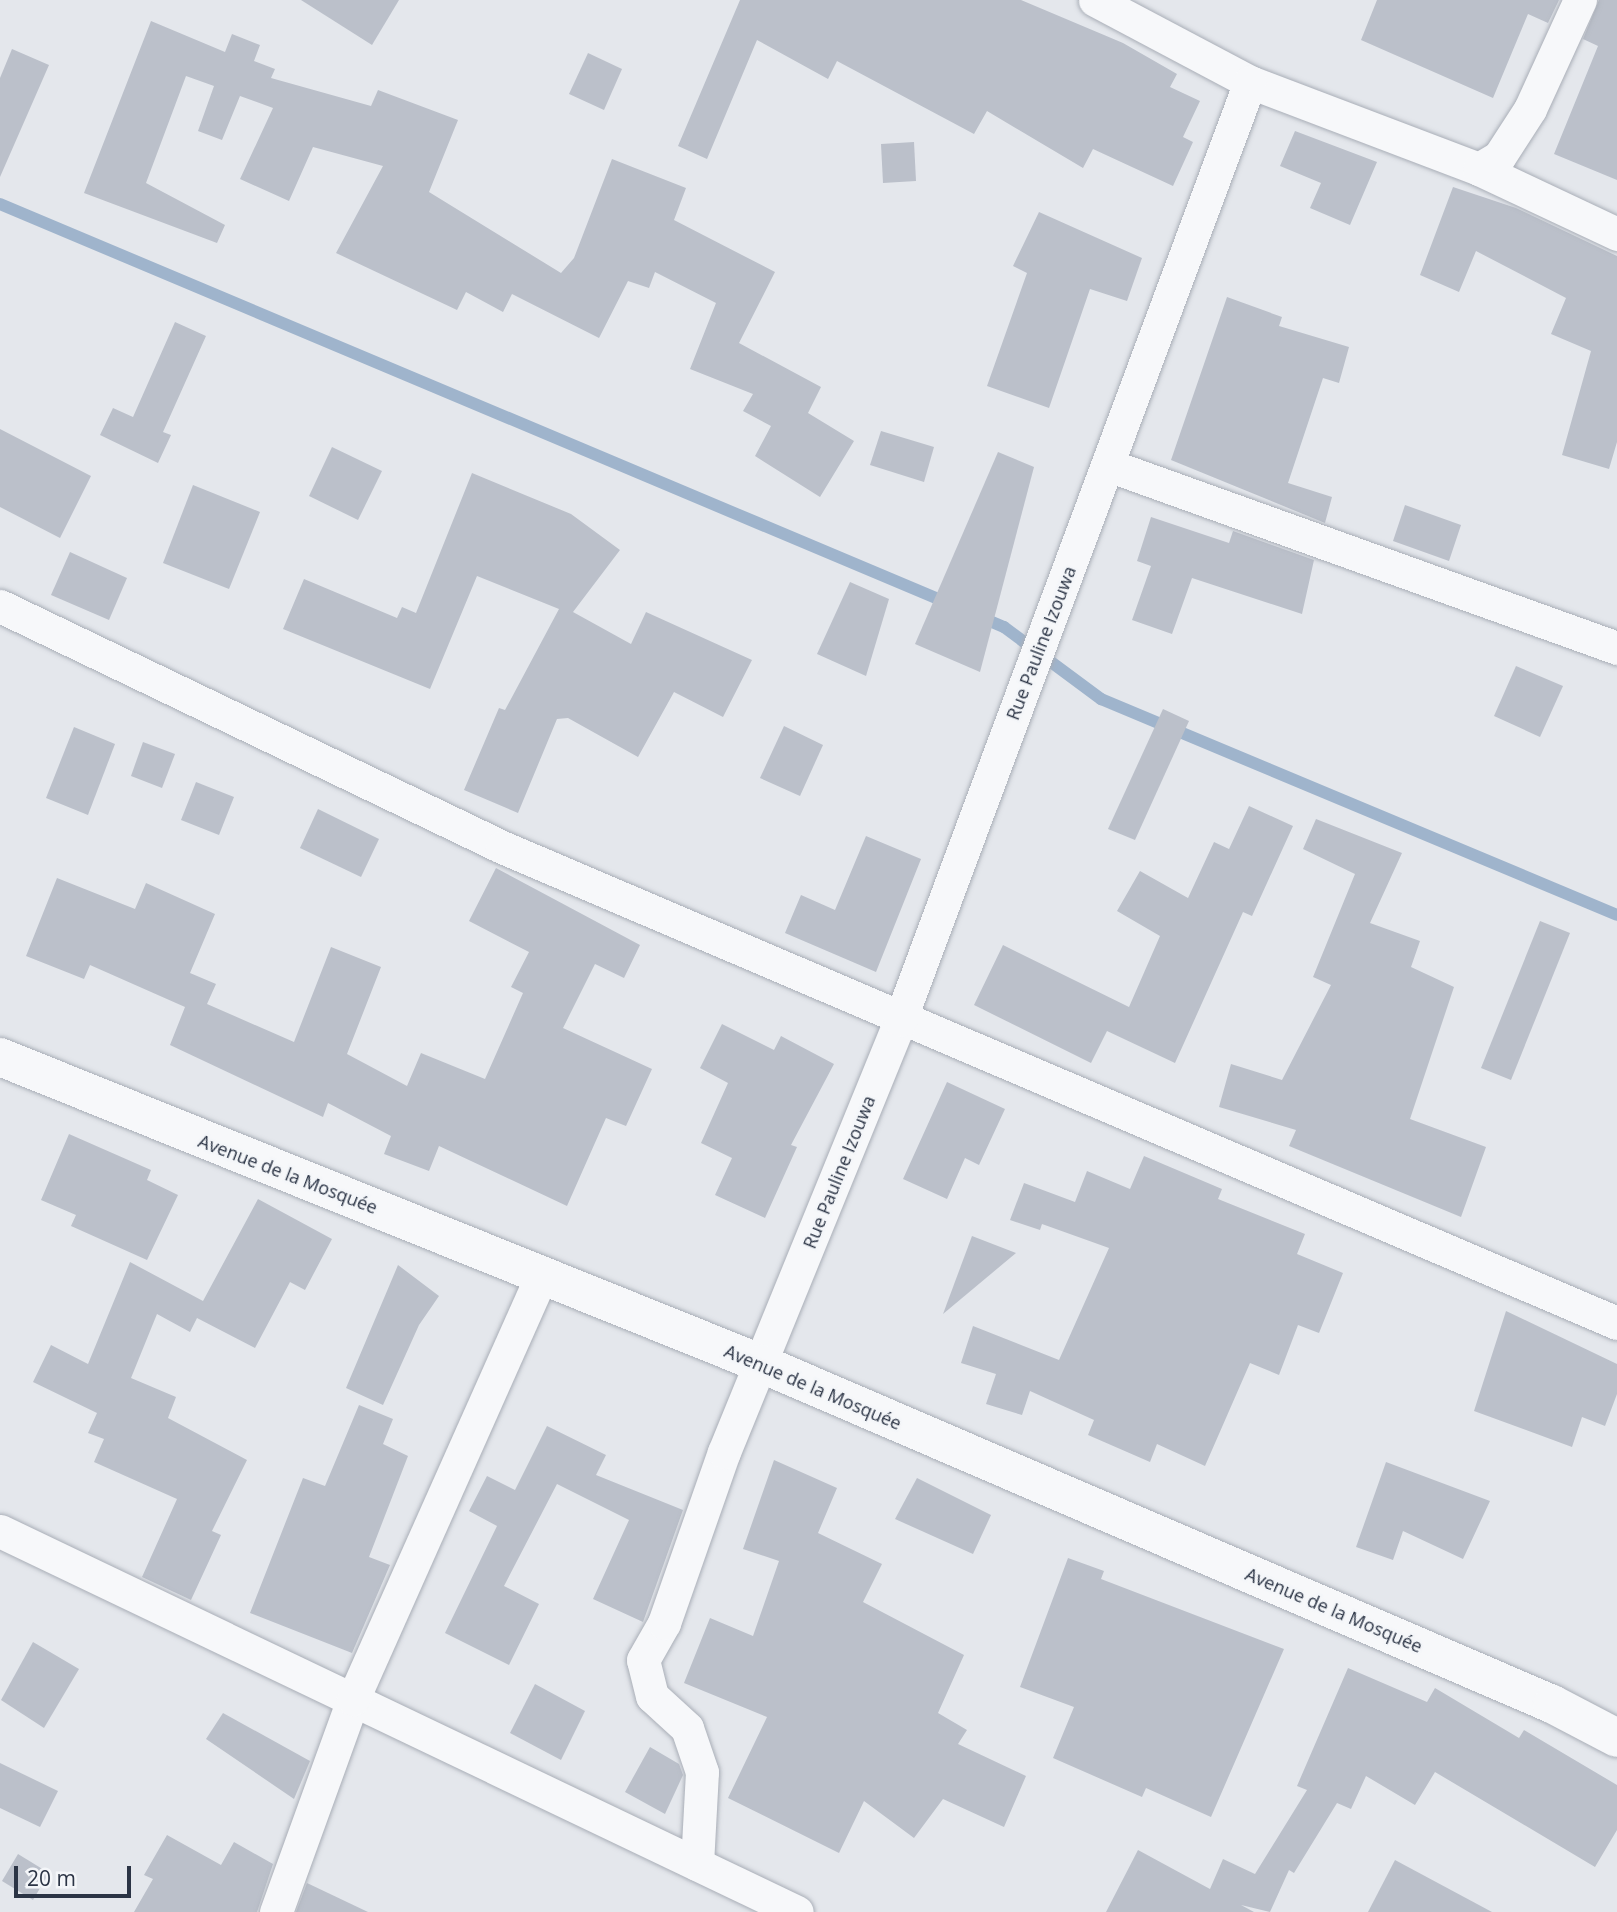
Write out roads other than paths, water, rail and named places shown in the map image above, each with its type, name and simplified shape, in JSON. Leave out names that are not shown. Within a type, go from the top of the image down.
[{"type":"street","points":[[1095,0],[1250,82],[1479,169],[1617,234]]},
{"type":"street","points":[[1479,169],[1499,157],[1530,109],[1580,0]]},
{"type":"street","name":"Rue Pauline Izouwa","points":[[697,1864],[702,1772],[687,1728],[652,1696],[643,1660],[664,1623],[762,1364],[900,1020],[1250,82]]},
{"type":"street","points":[[1108,465],[1617,648]]},
{"type":"street","points":[[0,606],[502,847],[810,973],[900,1020],[1617,1323]]},
{"type":"street","name":"Avenue de la Mosquée","points":[[0,1057],[762,1364],[1552,1704],[1617,1738]]},
{"type":"street","points":[[276,1912],[353,1699],[542,1274]]},
{"type":"street","points":[[0,1531],[797,1912]]},
{"type":"waterway","points":[[0,204],[948,603]]},
{"type":"waterway","points":[[978,616],[1004,627],[1101,699],[1617,915]]}]
